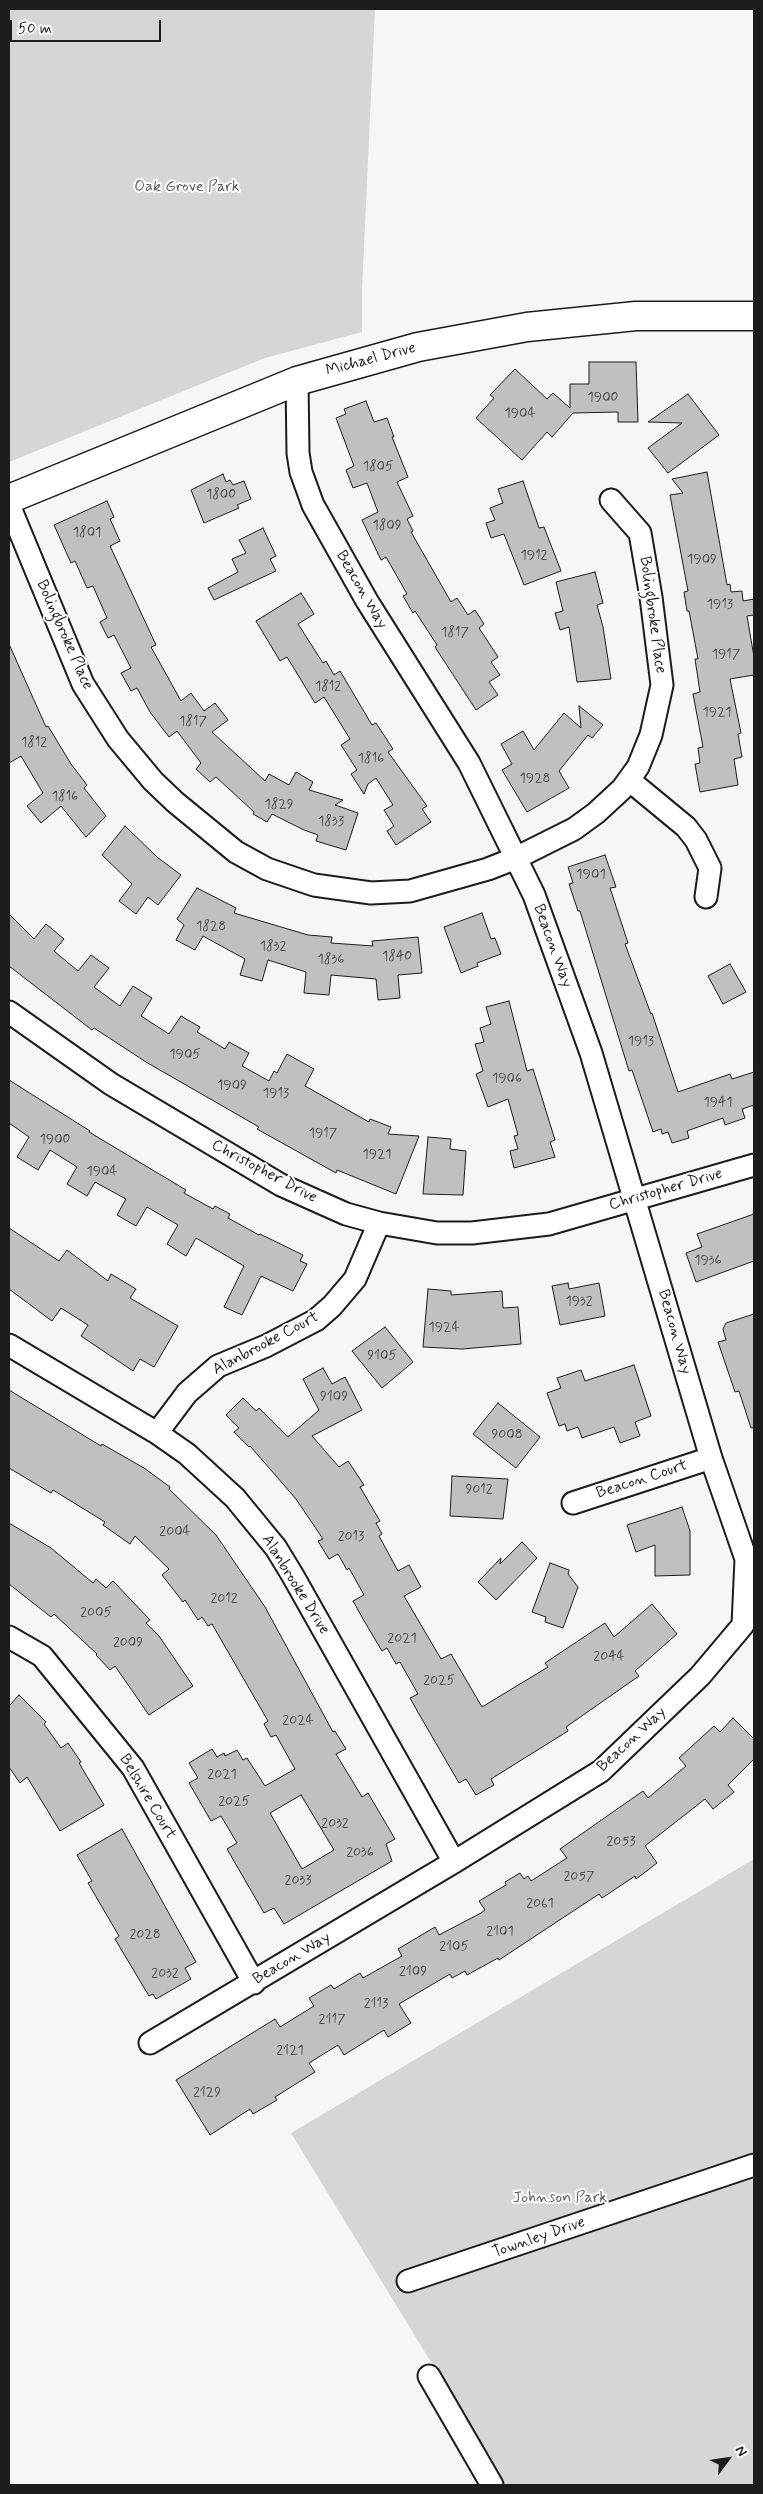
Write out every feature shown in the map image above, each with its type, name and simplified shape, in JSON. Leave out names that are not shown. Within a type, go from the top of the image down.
[{"type":"street","name":"Michael Drive","points":[[9,499],[297,380],[418,347],[526,327],[636,316],[754,316]]},
{"type":"street","name":"Beacon Way","points":[[150,2043],[454,1862],[601,1771],[700,1676],[743,1625],[746,1560],[711,1458],[591,1053],[534,895],[469,763],[366,601],[313,505],[301,472],[298,453],[297,380]]},
{"type":"street","name":"Bolingbroke Place","points":[[9,505],[83,684],[118,739],[153,781],[236,852],[267,869],[314,885],[371,892],[410,891],[488,870],[516,858],[574,829],[596,813],[622,789],[638,767],[652,735],[662,685],[651,597],[640,532],[611,500]]},
{"type":"street","points":[[629,780],[686,826],[696,840],[710,868],[706,897]]},
{"type":"street","name":"Christopher Drive","points":[[9,1012],[111,1084],[281,1185],[346,1214],[380,1223],[437,1233],[472,1233],[550,1224],[754,1164]]},
{"type":"street","name":"Alanbrooke Court","points":[[157,1433],[187,1393],[218,1366],[266,1346],[316,1320],[332,1306],[355,1279],[380,1223]]},
{"type":"street","name":"Alanbrooke Drive","points":[[9,1345],[157,1433],[212,1475],[240,1504],[276,1548],[454,1862]]},
{"type":"street","name":"Beacon Court","points":[[573,1502],[711,1458]]},
{"type":"street","name":"Belshire Court","points":[[9,1637],[42,1656],[133,1768],[254,1982]]},
{"type":"street","name":"Townley Drive","points":[[408,2281],[754,2165]]},
{"type":"street","points":[[429,2376],[492,2485]]},
{"type":"green space","name":"Oak Grove Park","points":[[9,9],[375,9],[362,290],[362,332],[265,358],[9,462]]},
{"type":"green space","name":"Johnson Park","points":[[754,1859],[754,2485],[506,2485],[291,2133]]},
{"type":"building","points":[[589,362],[636,362],[638,422],[618,422],[618,412],[573,413],[552,437],[547,432],[522,460],[476,418],[494,398],[490,395],[515,369],[547,399],[553,393],[570,408],[570,384],[589,384]]},
{"type":"building","points":[[688,394],[719,435],[668,473],[648,448],[682,423],[648,422]]},
{"type":"building","points":[[366,401],[374,422],[387,418],[394,437],[392,437],[408,477],[397,482],[413,516],[407,519],[413,531],[411,532],[451,602],[457,598],[468,615],[475,610],[484,624],[479,628],[498,657],[491,662],[500,675],[489,682],[498,695],[476,710],[435,647],[437,645],[403,596],[407,594],[386,557],[381,560],[362,520],[378,512],[367,483],[353,488],[346,470],[354,466],[336,418],[346,414],[344,409]]},
{"type":"building","points":[[707,472],[727,585],[730,584],[731,592],[742,591],[743,601],[754,599],[754,615],[747,616],[754,657],[754,675],[730,679],[741,733],[738,734],[742,757],[734,759],[738,785],[700,792],[695,764],[700,763],[698,748],[703,747],[693,694],[700,692],[695,659],[698,659],[689,611],[687,611],[684,592],[688,591],[670,495],[683,493],[672,479]]},
{"type":"building","points":[[223,474],[226,482],[230,480],[233,485],[244,481],[251,499],[237,505],[239,508],[204,523],[191,490]]},
{"type":"building","points":[[523,481],[539,528],[544,527],[561,571],[524,585],[504,534],[491,538],[486,523],[495,520],[490,508],[503,503],[498,489]]},
{"type":"building","points":[[107,501],[114,517],[110,519],[120,541],[110,546],[156,645],[151,647],[181,701],[191,693],[204,711],[215,703],[228,720],[212,732],[265,781],[269,774],[289,785],[296,772],[313,782],[309,790],[343,800],[335,805],[358,813],[346,850],[316,841],[318,835],[272,814],[267,822],[253,814],[254,812],[216,777],[210,782],[196,769],[201,763],[177,731],[169,737],[150,712],[137,688],[131,691],[121,673],[131,668],[114,635],[108,638],[100,622],[107,618],[93,586],[87,588],[75,561],[71,563],[54,525]]},
{"type":"building","points":[[263,528],[276,556],[270,559],[276,571],[214,600],[208,588],[238,572],[232,559],[246,553],[239,540]]},
{"type":"building","points":[[595,572],[603,603],[597,605],[603,627],[611,679],[577,682],[569,627],[560,630],[555,613],[563,611],[556,582]]},
{"type":"building","points":[[301,593],[314,614],[298,624],[323,663],[326,661],[334,675],[340,671],[372,725],[376,723],[393,749],[388,752],[427,806],[422,809],[431,822],[396,845],[387,831],[394,826],[384,810],[393,805],[376,778],[368,784],[364,794],[351,774],[357,770],[341,745],[350,739],[324,697],[315,703],[287,657],[280,661],[256,621]]},
{"type":"building","points":[[9,644],[46,727],[48,726],[71,764],[87,785],[84,788],[106,816],[86,837],[61,806],[41,823],[27,806],[43,793],[21,756],[9,763]]},
{"type":"building","points":[[579,706],[603,725],[592,738],[588,735],[559,771],[569,788],[527,812],[502,770],[512,764],[501,744],[523,731],[534,750],[564,713],[581,728]]},
{"type":"building","points":[[125,826],[157,857],[181,875],[158,905],[148,897],[136,914],[119,901],[132,884],[102,855]]},
{"type":"building","points":[[605,855],[616,887],[610,888],[628,943],[625,944],[652,1013],[678,1092],[730,1074],[732,1079],[754,1072],[754,1105],[742,1109],[745,1118],[725,1125],[723,1118],[687,1131],[689,1138],[672,1143],[668,1132],[662,1134],[661,1129],[653,1132],[632,1070],[629,1071],[580,911],[578,911],[569,884],[573,883],[568,867]]},
{"type":"building","points":[[197,888],[236,908],[234,913],[308,935],[332,937],[331,943],[373,946],[372,941],[418,937],[422,973],[398,975],[400,998],[378,1000],[376,979],[331,975],[329,995],[304,993],[306,972],[268,960],[262,981],[240,975],[245,959],[203,936],[195,950],[176,940],[184,925],[177,919]]},
{"type":"building","points":[[482,913],[491,939],[495,938],[501,954],[477,963],[478,966],[461,973],[444,927]]},
{"type":"building","points":[[9,914],[34,939],[46,924],[64,939],[54,951],[78,971],[91,955],[109,968],[94,987],[120,1006],[133,986],[152,998],[141,1016],[169,1034],[181,1016],[200,1027],[197,1032],[225,1049],[229,1042],[249,1053],[242,1066],[269,1081],[274,1071],[277,1073],[287,1054],[314,1069],[305,1086],[369,1122],[370,1119],[391,1127],[388,1134],[419,1136],[396,1194],[337,1170],[336,1173],[257,1129],[259,1127],[146,1062],[94,1028],[92,1030],[9,966]]},
{"type":"building","points":[[730,964],[746,992],[723,1004],[708,976]]},
{"type":"building","points":[[509,1001],[527,1071],[533,1069],[555,1140],[550,1142],[555,1157],[514,1168],[510,1151],[518,1149],[514,1136],[518,1135],[508,1099],[488,1107],[476,1074],[483,1071],[475,1044],[484,1042],[480,1028],[491,1024],[486,1007]]},
{"type":"building","points":[[9,1080],[89,1132],[186,1190],[184,1193],[213,1209],[215,1206],[230,1214],[228,1218],[259,1235],[303,1255],[300,1261],[307,1264],[293,1291],[261,1276],[242,1315],[224,1307],[244,1266],[196,1238],[186,1256],[167,1244],[178,1225],[147,1207],[136,1226],[117,1215],[126,1199],[95,1182],[87,1196],[67,1184],[77,1167],[50,1150],[38,1170],[17,1157],[29,1137],[9,1123]]},
{"type":"building","points":[[428,1137],[451,1139],[450,1149],[466,1151],[463,1195],[423,1194]]},
{"type":"building","points":[[754,1214],[754,1261],[696,1282],[686,1253],[702,1247],[697,1234]]},
{"type":"building","points":[[9,1228],[59,1261],[67,1250],[108,1281],[111,1274],[136,1289],[130,1298],[178,1326],[154,1367],[140,1359],[133,1371],[81,1336],[88,1325],[61,1308],[52,1321],[9,1289]]},
{"type":"building","points":[[568,1283],[569,1289],[599,1283],[605,1316],[560,1325],[552,1286]]},
{"type":"building","points":[[428,1289],[451,1291],[451,1295],[502,1291],[503,1308],[518,1307],[521,1344],[462,1349],[423,1347]]},
{"type":"building","points":[[754,1314],[754,1427],[751,1428],[739,1391],[735,1392],[718,1342],[726,1340],[723,1329],[726,1323]]},
{"type":"building","points":[[385,1327],[413,1362],[382,1388],[352,1351]]},
{"type":"building","points":[[634,1365],[651,1416],[635,1422],[640,1436],[620,1443],[614,1427],[582,1438],[578,1427],[567,1431],[565,1424],[559,1426],[547,1393],[561,1388],[557,1378],[581,1370],[585,1381]]},
{"type":"building","points":[[323,1368],[332,1384],[345,1377],[362,1410],[312,1436],[339,1467],[348,1461],[364,1485],[360,1487],[380,1521],[376,1523],[382,1534],[379,1536],[398,1571],[409,1565],[421,1587],[404,1596],[441,1659],[451,1654],[482,1707],[548,1667],[545,1663],[605,1623],[614,1637],[652,1604],[677,1634],[635,1671],[639,1676],[566,1727],[568,1731],[491,1779],[494,1785],[476,1795],[466,1779],[459,1783],[419,1714],[410,1698],[418,1694],[400,1662],[396,1664],[387,1648],[382,1651],[363,1619],[353,1601],[364,1595],[349,1568],[347,1570],[338,1554],[329,1559],[318,1541],[323,1539],[296,1499],[250,1446],[234,1432],[239,1428],[226,1415],[243,1398],[256,1411],[259,1408],[288,1437],[319,1410],[303,1379]]},
{"type":"building","points":[[9,1390],[101,1446],[102,1444],[144,1468],[170,1487],[169,1489],[216,1535],[265,1607],[333,1732],[335,1731],[346,1749],[336,1754],[362,1797],[368,1793],[395,1839],[386,1844],[392,1861],[284,1924],[274,1908],[264,1913],[227,1849],[237,1843],[221,1816],[211,1821],[189,1783],[198,1778],[189,1763],[212,1749],[217,1757],[224,1753],[225,1756],[237,1750],[243,1760],[247,1758],[265,1786],[295,1769],[276,1735],[271,1737],[264,1724],[268,1721],[212,1624],[208,1626],[202,1617],[198,1620],[185,1600],[183,1602],[162,1575],[169,1569],[135,1536],[130,1544],[103,1525],[105,1522],[53,1490],[51,1493],[9,1468]],"holes":[[[301,1795],[334,1850],[302,1869],[270,1813]]]},
{"type":"building","points":[[498,1403],[540,1437],[516,1468],[473,1434]]},
{"type":"building","points":[[452,1476],[508,1479],[503,1519],[450,1516]]},
{"type":"building","points":[[682,1507],[690,1531],[690,1575],[655,1576],[655,1545],[636,1552],[627,1525]]},
{"type":"building","points":[[9,1523],[51,1548],[93,1583],[96,1579],[106,1588],[113,1581],[150,1620],[146,1623],[159,1636],[193,1686],[149,1715],[115,1666],[110,1670],[97,1654],[54,1614],[51,1617],[9,1584]]},
{"type":"building","points":[[522,1542],[537,1558],[496,1600],[478,1582],[501,1558],[500,1564]]},
{"type":"building","points":[[550,1563],[569,1570],[568,1574],[578,1587],[563,1628],[545,1622],[546,1617],[532,1612]]},
{"type":"building","points":[[19,1695],[46,1722],[44,1724],[61,1748],[68,1743],[81,1762],[79,1763],[104,1805],[60,1831],[27,1777],[20,1783],[9,1767],[9,1706]]},
{"type":"building","points":[[733,1718],[754,1739],[754,1759],[728,1785],[734,1792],[713,1809],[705,1799],[645,1846],[657,1863],[636,1879],[635,1876],[602,1898],[599,1894],[499,1960],[498,1958],[467,1975],[465,1971],[452,1978],[450,1974],[399,2004],[411,2023],[388,2037],[384,2030],[344,2055],[338,2045],[309,2063],[315,2072],[275,2097],[277,2100],[253,2114],[250,2109],[210,2135],[176,2080],[275,2019],[280,2027],[314,2006],[309,1998],[331,1985],[334,1989],[360,1973],[363,1978],[402,1956],[398,1949],[435,1927],[439,1935],[481,1913],[485,1910],[479,1901],[506,1885],[505,1882],[520,1873],[524,1879],[528,1876],[531,1881],[567,1858],[560,1849],[643,1791],[648,1798],[686,1766],[679,1758],[714,1726],[720,1732]]},
{"type":"building","points":[[122,1829],[196,1962],[185,1968],[191,1979],[156,1999],[153,1994],[149,1996],[115,1939],[119,1936],[88,1883],[92,1881],[77,1855]]}]
